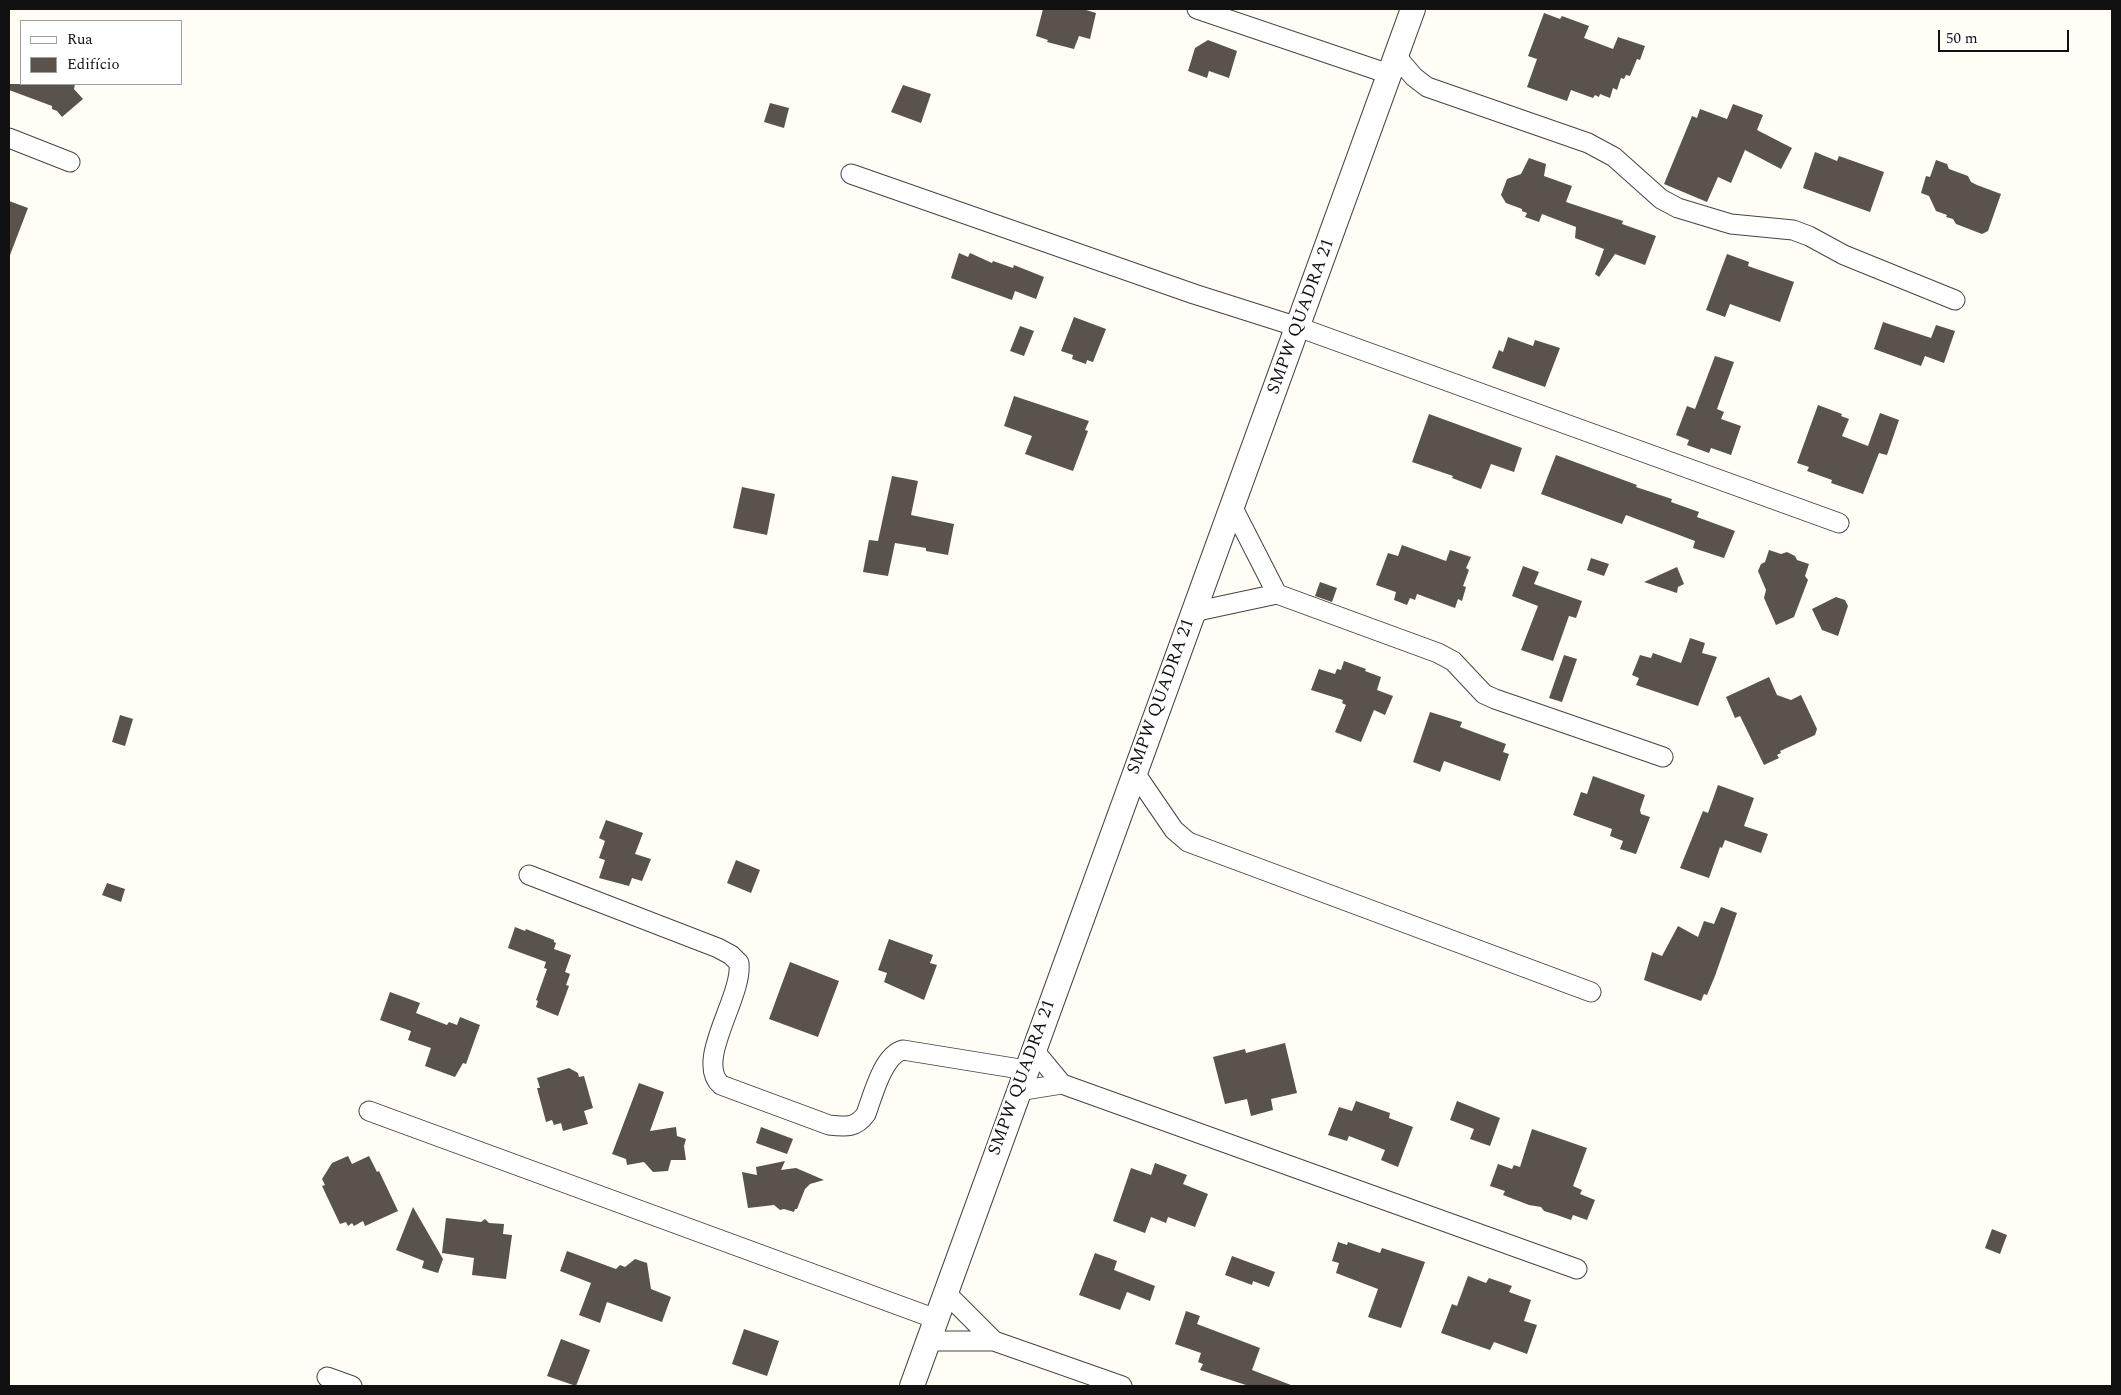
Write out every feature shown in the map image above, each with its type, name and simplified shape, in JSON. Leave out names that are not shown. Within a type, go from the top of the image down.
[{"type":"street","points":[[1197,9],[1393,65],[1438,92],[1604,150],[1661,199],[1678,208],[1731,224],[1793,230],[1809,236],[1844,255],[1956,300]]},
{"type":"street","name":"SMPW QUADRA 21","points":[[912,1386],[1413,9]]},
{"type":"street","points":[[9,138],[70,162]]},
{"type":"street","points":[[851,174],[1185,290],[1298,327],[1839,523]]},
{"type":"street","points":[[1232,506],[1277,594]]},
{"type":"street","points":[[1193,612],[1277,594],[1438,652],[1453,660],[1484,694],[1494,699],[1662,756]]},
{"type":"street","points":[[1135,773],[1174,830],[1188,842],[1591,992]]},
{"type":"street","points":[[529,874],[718,948],[731,955],[740,963],[738,982],[714,1051],[712,1074],[721,1085],[830,1126],[853,1126],[861,1121],[866,1114],[886,1063],[891,1056],[903,1050],[1026,1070],[1577,1268]]},
{"type":"street","points":[[1026,1070],[1062,1084]]},
{"type":"street","points":[[368,1111],[936,1319]]},
{"type":"street","points":[[946,1293],[994,1341]]},
{"type":"street","points":[[928,1341],[994,1341],[1122,1386]]},
{"type":"street","points":[[327,1377],[352,1386]]},
{"type":"building","points":[[1043,9],[1083,9],[1096,13],[1090,39],[1079,36],[1074,49],[1047,42],[1048,40],[1036,36]]},
{"type":"building","points":[[1544,13],[1560,19],[1562,16],[1589,26],[1584,38],[1613,49],[1618,37],[1645,46],[1640,60],[1637,59],[1630,76],[1626,75],[1624,79],[1621,78],[1617,90],[1613,88],[1610,98],[1600,94],[1599,97],[1595,95],[1593,98],[1571,90],[1567,101],[1527,87],[1537,59],[1528,56]]},
{"type":"building","points":[[1208,40],[1237,51],[1229,78],[1209,71],[1207,78],[1188,71],[1195,48]]},
{"type":"building","points":[[9,84],[75,85],[74,89],[83,99],[62,117],[57,111],[52,109],[52,106],[9,90]]},
{"type":"building","points":[[903,85],[931,94],[921,123],[891,112]]},
{"type":"building","points":[[770,103],[789,108],[784,128],[764,122]]},
{"type":"building","points":[[1733,104],[1763,115],[1757,130],[1792,148],[1781,169],[1745,150],[1731,183],[1718,177],[1707,202],[1664,184],[1692,116],[1697,118],[1700,109],[1727,119]]},
{"type":"building","points":[[1815,152],[1837,161],[1839,156],[1884,172],[1870,212],[1803,188]]},
{"type":"building","points":[[1529,158],[1546,164],[1544,176],[1572,186],[1566,202],[1623,221],[1622,224],[1656,236],[1645,265],[1615,254],[1599,277],[1595,274],[1604,249],[1575,238],[1576,227],[1542,214],[1539,222],[1525,217],[1527,213],[1522,211],[1522,209],[1506,203],[1501,195],[1507,179],[1521,174]]},
{"type":"building","points":[[1936,160],[1947,164],[1949,169],[1968,176],[1971,182],[2001,194],[1988,231],[1982,234],[1956,224],[1953,219],[1946,217],[1947,215],[1936,211],[1929,196],[1921,193],[1926,176],[1930,177]]},
{"type":"building","points":[[9,201],[28,208],[10,255],[9,254]]},
{"type":"building","points":[[959,253],[968,257],[970,253],[992,263],[993,261],[1013,268],[1014,265],[1044,277],[1036,299],[1015,291],[1012,300],[951,278]]},
{"type":"building","points":[[1727,254],[1749,262],[1748,266],[1794,282],[1780,322],[1730,304],[1725,317],[1706,310]]},
{"type":"building","points":[[1074,317],[1106,329],[1093,362],[1087,360],[1086,364],[1072,359],[1073,355],[1061,351]]},
{"type":"building","points":[[1883,322],[1931,338],[1936,325],[1955,331],[1944,363],[1925,356],[1921,366],[1874,349]]},
{"type":"building","points":[[1020,326],[1034,331],[1024,356],[1010,351]]},
{"type":"building","points":[[1508,337],[1533,346],[1535,340],[1560,348],[1545,387],[1492,368],[1499,350],[1503,352]]},
{"type":"building","points":[[1715,356],[1734,362],[1717,409],[1724,412],[1721,419],[1741,426],[1731,455],[1711,448],[1709,453],[1687,445],[1689,440],[1676,435],[1687,406],[1695,409]]},
{"type":"building","points":[[1014,396],[1089,421],[1085,430],[1088,431],[1073,471],[1025,454],[1032,436],[1004,426]]},
{"type":"building","points":[[1818,405],[1842,414],[1841,416],[1849,419],[1842,436],[1868,446],[1880,413],[1899,420],[1887,455],[1879,453],[1863,494],[1831,483],[1832,480],[1807,471],[1809,467],[1797,463]]},
{"type":"building","points":[[1429,414],[1522,448],[1514,472],[1491,464],[1481,489],[1452,478],[1453,476],[1412,462]]},
{"type":"building","points":[[1556,455],[1637,485],[1636,487],[1672,499],[1671,502],[1699,512],[1697,517],[1735,531],[1724,558],[1693,548],[1695,541],[1626,515],[1622,524],[1541,494]]},
{"type":"building","points":[[892,476],[918,481],[911,515],[954,524],[948,555],[926,551],[926,548],[895,543],[888,576],[863,572],[869,540],[878,541]]},
{"type":"building","points":[[742,487],[775,494],[767,535],[733,528]]},
{"type":"building","points":[[1402,545],[1446,561],[1450,550],[1471,557],[1466,568],[1469,570],[1463,586],[1466,587],[1462,601],[1458,599],[1455,608],[1417,594],[1415,600],[1410,598],[1407,605],[1394,600],[1396,592],[1376,585],[1388,553],[1398,556]]},
{"type":"building","points":[[1769,550],[1781,554],[1787,552],[1795,556],[1797,560],[1809,564],[1805,576],[1808,580],[1794,617],[1776,625],[1764,598],[1766,590],[1758,571],[1761,564],[1765,562]]},
{"type":"building","points":[[1591,558],[1609,564],[1604,576],[1587,570]]},
{"type":"building","points":[[1523,566],[1539,572],[1534,584],[1582,601],[1576,618],[1569,616],[1553,661],[1521,650],[1538,606],[1512,596]]},
{"type":"building","points":[[1677,567],[1684,584],[1678,587],[1677,593],[1644,582]]},
{"type":"building","points":[[1320,582],[1337,588],[1332,602],[1315,596]]},
{"type":"building","points":[[1836,597],[1845,600],[1848,606],[1838,636],[1822,630],[1812,609]]},
{"type":"building","points":[[1690,638],[1705,643],[1702,653],[1717,657],[1698,706],[1636,685],[1639,678],[1632,675],[1640,655],[1651,658],[1653,653],[1681,663]]},
{"type":"building","points":[[1564,655],[1577,659],[1562,702],[1549,698]]},
{"type":"building","points":[[1344,661],[1381,677],[1377,690],[1393,696],[1385,715],[1374,710],[1361,742],[1335,732],[1346,705],[1342,703],[1343,700],[1311,690],[1319,669],[1335,674],[1337,669],[1341,670]]},
{"type":"building","points":[[1769,677],[1777,695],[1791,700],[1801,695],[1817,729],[1815,735],[1780,751],[1781,753],[1777,755],[1779,758],[1764,765],[1740,716],[1735,718],[1726,697]]},
{"type":"building","points":[[1430,712],[1462,722],[1460,727],[1506,744],[1503,752],[1509,754],[1500,781],[1444,761],[1440,772],[1413,762]]},
{"type":"building","points":[[120,715],[133,719],[125,746],[112,742]]},
{"type":"building","points":[[1593,776],[1645,795],[1640,810],[1641,814],[1650,817],[1636,854],[1620,849],[1623,841],[1610,836],[1612,829],[1573,815],[1581,792],[1587,794]]},
{"type":"building","points":[[1718,785],[1754,798],[1744,826],[1768,834],[1761,853],[1725,840],[1722,848],[1720,847],[1709,878],[1680,868],[1703,811],[1708,813]]},
{"type":"building","points":[[606,820],[643,833],[635,854],[651,859],[642,881],[632,878],[629,886],[599,878],[605,860],[599,858],[605,841],[599,838]]},
{"type":"building","points":[[736,860],[760,870],[751,893],[727,883]]},
{"type":"building","points":[[107,883],[125,889],[121,902],[102,895]]},
{"type":"building","points":[[1721,907],[1737,913],[1715,976],[1707,995],[1704,994],[1701,1001],[1644,980],[1652,952],[1662,956],[1678,926],[1698,937],[1704,921],[1714,924]]},
{"type":"building","points":[[515,927],[525,931],[526,929],[554,940],[556,943],[554,949],[571,955],[565,972],[570,974],[566,985],[569,986],[558,1016],[536,1007],[538,1001],[536,1000],[547,969],[544,968],[546,962],[508,948]]},
{"type":"building","points":[[889,939],[933,955],[930,963],[937,965],[924,1000],[884,982],[887,973],[878,970]]},
{"type":"building","points":[[790,962],[839,981],[818,1037],[769,1019]]},
{"type":"building","points":[[390,992],[420,1003],[416,1013],[447,1025],[449,1022],[457,1025],[460,1017],[480,1025],[466,1064],[463,1063],[455,1077],[425,1066],[431,1048],[408,1040],[411,1031],[380,1020]]},
{"type":"building","points":[[1285,1043],[1297,1093],[1271,1099],[1273,1110],[1251,1116],[1247,1099],[1225,1104],[1213,1057],[1245,1049],[1246,1053]]},
{"type":"building","points":[[569,1068],[578,1073],[579,1077],[584,1076],[593,1108],[584,1111],[588,1124],[563,1131],[561,1123],[554,1125],[552,1120],[546,1122],[537,1088],[540,1088],[537,1078]]},
{"type":"building","points":[[639,1083],[664,1092],[650,1131],[676,1127],[677,1136],[686,1139],[684,1146],[686,1160],[671,1160],[668,1171],[653,1172],[644,1162],[627,1165],[626,1159],[612,1154]]},
{"type":"building","points":[[1356,1101],[1390,1113],[1389,1118],[1413,1127],[1398,1167],[1381,1160],[1385,1150],[1349,1136],[1347,1141],[1328,1135],[1339,1107],[1352,1111]]},
{"type":"building","points":[[1457,1101],[1500,1118],[1490,1146],[1470,1139],[1474,1129],[1450,1120]]},
{"type":"building","points":[[761,1127],[793,1139],[787,1154],[756,1143]]},
{"type":"building","points":[[1532,1129],[1587,1148],[1573,1186],[1582,1190],[1580,1194],[1595,1200],[1587,1220],[1573,1215],[1571,1220],[1544,1211],[1541,1207],[1529,1205],[1503,1195],[1505,1191],[1490,1186],[1498,1164],[1512,1169],[1514,1165],[1520,1167]]},
{"type":"building","points":[[348,1156],[352,1164],[369,1156],[377,1172],[379,1171],[398,1211],[365,1226],[363,1221],[354,1226],[352,1223],[348,1226],[346,1222],[340,1224],[322,1186],[325,1185],[322,1179],[332,1163]]},
{"type":"building","points":[[785,1161],[781,1170],[796,1168],[824,1180],[810,1184],[805,1189],[794,1212],[784,1209],[780,1210],[774,1205],[748,1208],[742,1172],[757,1175],[756,1167]]},
{"type":"building","points":[[1155,1163],[1187,1175],[1183,1184],[1208,1194],[1195,1227],[1168,1217],[1166,1223],[1151,1217],[1145,1233],[1113,1221],[1131,1168],[1151,1175]]},
{"type":"building","points":[[413,1207],[443,1259],[438,1273],[422,1268],[424,1261],[396,1250]]},
{"type":"building","points":[[446,1218],[481,1222],[485,1219],[489,1223],[504,1224],[503,1234],[512,1235],[506,1279],[472,1275],[474,1258],[442,1253]]},
{"type":"building","points":[[1992,1229],[2007,1235],[2000,1254],[1985,1248]]},
{"type":"building","points":[[1338,1242],[1347,1245],[1348,1242],[1380,1253],[1382,1248],[1425,1262],[1401,1328],[1368,1317],[1378,1289],[1336,1273],[1339,1263],[1332,1261]]},
{"type":"building","points":[[567,1251],[616,1269],[620,1265],[625,1267],[635,1259],[647,1263],[651,1289],[671,1297],[662,1322],[607,1302],[600,1323],[579,1315],[591,1283],[560,1271]]},
{"type":"building","points":[[1095,1253],[1117,1261],[1114,1270],[1155,1286],[1150,1301],[1127,1292],[1120,1310],[1079,1295]]},
{"type":"building","points":[[1232,1256],[1275,1272],[1269,1287],[1253,1281],[1252,1285],[1225,1275]]},
{"type":"building","points":[[1468,1276],[1486,1283],[1489,1278],[1512,1286],[1509,1292],[1531,1300],[1524,1321],[1537,1325],[1527,1354],[1494,1342],[1490,1350],[1441,1333],[1452,1304],[1457,1306]]},
{"type":"building","points":[[1186,1311],[1200,1316],[1197,1324],[1260,1348],[1252,1370],[1291,1386],[1249,1386],[1200,1370],[1203,1364],[1198,1362],[1201,1353],[1175,1344]]},
{"type":"building","points":[[744,1329],[779,1341],[767,1376],[732,1364]]},
{"type":"building","points":[[561,1339],[590,1350],[576,1386],[547,1376]]}]
